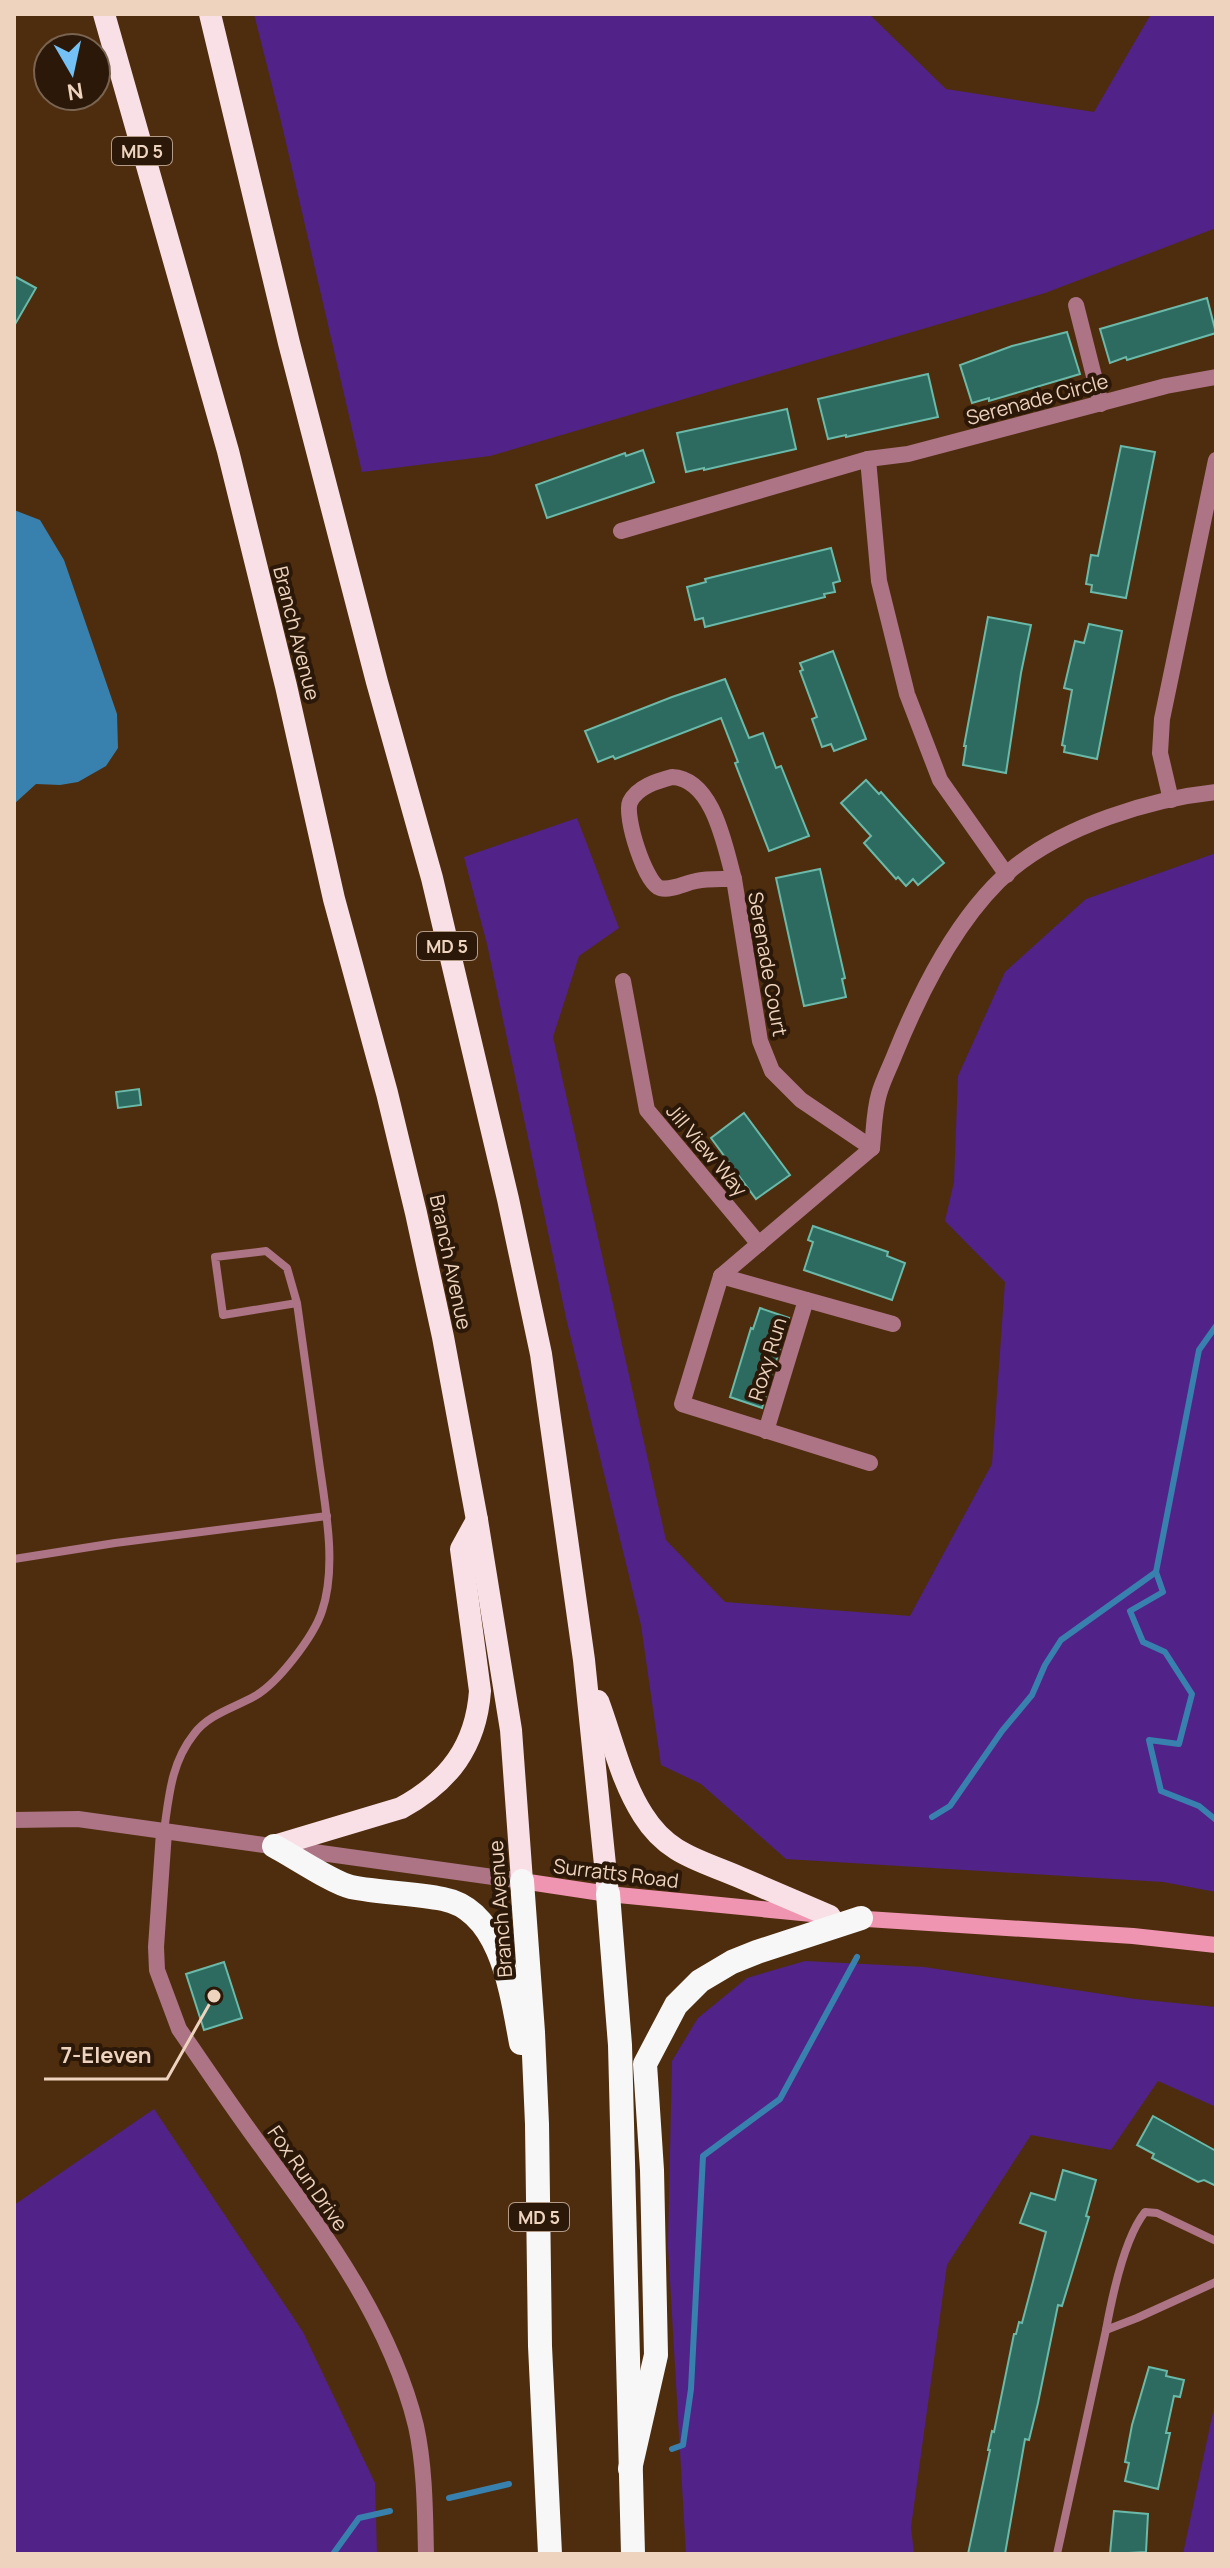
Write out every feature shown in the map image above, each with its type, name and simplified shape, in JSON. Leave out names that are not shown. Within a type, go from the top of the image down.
[{"type":"highway","name":"Branch Avenue","points":[[104,14],[228,451],[334,899],[416,1213],[477,1520],[511,1730],[533,2032],[540,2346],[550,2554]]},
{"type":"highway","name":"MD 5","points":[[210,14],[297,374],[377,682],[432,878],[508,1199],[541,1354],[584,1660],[620,2045],[633,2554]]},
{"type":"highway","points":[[274,1846],[401,1808],[436,1784],[467,1747],[478,1714],[480,1691],[461,1549],[477,1520]]},
{"type":"highway","points":[[584,1660],[631,1795],[662,1837],[678,1852],[693,1860],[729,1872],[830,1916]]},
{"type":"highway","points":[[274,1846],[347,1886],[447,1899],[465,1907],[477,1918],[500,1955],[508,1978],[537,2124]]},
{"type":"highway","points":[[630,2469],[656,2355],[652,2170],[645,2064],[676,2005],[700,1981],[745,1957],[861,1918]]},
{"type":"main road","name":"Surratts Road","points":[[522,1881],[608,1894],[830,1916],[1066,1931],[1216,1945]]},
{"type":"street","points":[[1076,305],[1101,404]]},
{"type":"street","name":"Serenade Circle","points":[[621,531],[868,459],[908,454],[1166,386],[1216,377]]},
{"type":"street","points":[[868,459],[879,581],[907,694],[940,780],[1007,875]]},
{"type":"street","points":[[1171,800],[1160,753],[1162,719],[1216,460]]},
{"type":"street","name":"Serenade Court","points":[[734,879],[697,881],[668,888],[655,886],[647,877],[631,828],[628,807],[635,795],[672,777],[679,778],[694,787],[717,817],[734,879],[760,1041],[768,1063],[801,1100],[872,1148]]},
{"type":"street","points":[[870,1463],[682,1404],[721,1276],[872,1148],[879,1094],[926,983],[982,900],[1007,875],[1040,850],[1083,828],[1171,800],[1216,792]]},
{"type":"street","name":"Jill View Way","points":[[623,981],[647,1110],[759,1244]]},
{"type":"street","points":[[721,1276],[893,1324]]},
{"type":"street","name":"Roxy Run","points":[[766,1431],[806,1300]]},
{"type":"street","name":"Surratts Road","points":[[14,1820],[78,1819],[522,1881]]},
{"type":"street","name":"Fox Run Drive","points":[[164,1832],[156,1947],[157,1970],[165,1996],[179,2029],[335,2251],[390,2349],[416,2429],[425,2496],[426,2554]]},
{"type":"lane","points":[[164,1832],[173,1771],[193,1735],[217,1714],[257,1695],[269,1685],[282,1672],[322,1611],[329,1566],[327,1516],[297,1303],[287,1268],[266,1251],[215,1257],[223,1315],[297,1303]]},
{"type":"lane","points":[[14,1559],[327,1516]]},
{"type":"lane","points":[[1057,2554],[1112,2299],[1136,2223],[1145,2212],[1157,2213],[1216,2241]]},
{"type":"lane","points":[[1106,2330],[1216,2282]]},
{"type":"shaded area","points":[[254,14],[869,14],[946,89],[1094,112],[1151,14],[1216,14],[1216,228],[1045,293],[490,456],[362,472]]},
{"type":"shaded area","points":[[577,818],[619,928],[579,956],[553,1037],[666,1540],[725,1602],[910,1616],[992,1464],[1005,1282],[945,1221],[954,1182],[958,1076],[1005,972],[1086,899],[1216,853],[1216,1892],[1163,1882],[786,1859],[701,1784],[661,1765],[641,1625],[567,1322],[487,944],[464,857]]},
{"type":"shaded area","points":[[805,1961],[924,1967],[1135,1999],[1216,2007],[1216,2107],[1158,2081],[1111,2150],[1031,2135],[947,2265],[911,2527],[914,2554],[686,2554],[668,2246],[672,2061],[698,2018],[747,1978]]},
{"type":"shaded area","points":[[154,2109],[303,2332],[375,2483],[377,2554],[14,2554],[14,2205]]},
{"type":"shaded area","points":[[1216,2398],[1216,2554],[1183,2554]]},
{"type":"water","points":[[14,510],[40,520],[64,560],[117,714],[118,748],[106,766],[78,782],[36,784],[14,804]]},
{"type":"building","points":[[14,276],[36,288],[14,326]]},
{"type":"building","points":[[1207,298],[1216,333],[1110,363],[1100,329]]},
{"type":"building","points":[[1067,332],[1080,374],[989,401],[989,398],[972,403],[960,365],[1012,346]]},
{"type":"building","points":[[928,374],[938,417],[828,439],[818,399]]},
{"type":"building","points":[[787,409],[796,449],[686,472],[677,433]]},
{"type":"building","points":[[1121,446],[1155,452],[1126,598],[1091,592],[1092,585],[1086,584],[1091,555],[1098,556]]},
{"type":"building","points":[[643,450],[654,482],[547,518],[536,485],[625,453],[626,456]]},
{"type":"building","points":[[831,548],[840,581],[833,583],[835,592],[705,627],[703,618],[695,620],[687,587],[706,582],[705,579]]},
{"type":"building","points":[[988,617],[1031,625],[1006,773],[963,765]]},
{"type":"building","points":[[1089,624],[1122,631],[1097,759],[1064,752],[1065,746],[1062,745],[1072,690],[1064,688],[1075,641],[1084,643]]},
{"type":"building","points":[[833,651],[866,739],[834,751],[831,744],[822,747],[812,719],[817,717],[800,671],[803,670],[800,663]]},
{"type":"building","points":[[725,679],[749,738],[763,733],[776,768],[781,766],[809,836],[769,851],[721,718],[615,759],[613,756],[598,762],[585,731]]},
{"type":"building","points":[[866,780],[879,794],[881,792],[944,863],[918,885],[913,879],[906,886],[898,877],[896,879],[864,843],[871,836],[841,803]]},
{"type":"building","points":[[820,869],[845,978],[842,979],[846,997],[804,1006],[776,878]]},
{"type":"building","points":[[139,1089],[141,1105],[118,1108],[116,1092]]},
{"type":"building","points":[[744,1113],[790,1175],[756,1199],[711,1138]]},
{"type":"building","points":[[813,1226],[888,1252],[887,1256],[905,1263],[892,1300],[804,1270],[813,1242],[808,1240]]},
{"type":"building","points":[[760,1308],[789,1318],[762,1408],[730,1397]]},
{"type":"building","points":[[224,1962],[242,2018],[204,2030],[186,1974]]},
{"type":"building","points":[[1153,2116],[1216,2151],[1216,2186],[1204,2180],[1198,2182],[1152,2158],[1154,2154],[1137,2145]]},
{"type":"building","points":[[1063,2170],[1096,2180],[1086,2216],[1089,2217],[1062,2306],[1058,2305],[1029,2440],[1025,2439],[1005,2554],[968,2554],[1014,2334],[1019,2322],[1022,2323],[1046,2232],[1020,2223],[1031,2193],[1055,2200]]},
{"type":"building","points":[[1149,2367],[1167,2371],[1166,2376],[1184,2380],[1180,2397],[1174,2396],[1158,2489],[1125,2481],[1132,2425]]},
{"type":"building","points":[[1114,2511],[1148,2514],[1146,2552],[1110,2554]]},
{"type":"waterway","points":[[932,1817],[950,1806],[1002,1731],[1032,1695],[1045,1665],[1061,1640],[1156,1572],[1199,1350],[1216,1326]]},
{"type":"waterway","points":[[1156,1572],[1163,1592],[1130,1611],[1143,1642],[1165,1652],[1192,1694],[1179,1744],[1149,1740],[1161,1791],[1199,1806],[1216,1820]]},
{"type":"waterway","points":[[672,2449],[683,2445],[691,2389],[703,2156],[780,2099],[857,1957]]},
{"type":"waterway","points":[[449,2498],[509,2484]]},
{"type":"waterway","points":[[333,2554],[359,2518],[390,2511]]},
{"type":"place","name":"7-Eleven","points":[[214,1996]]}]
